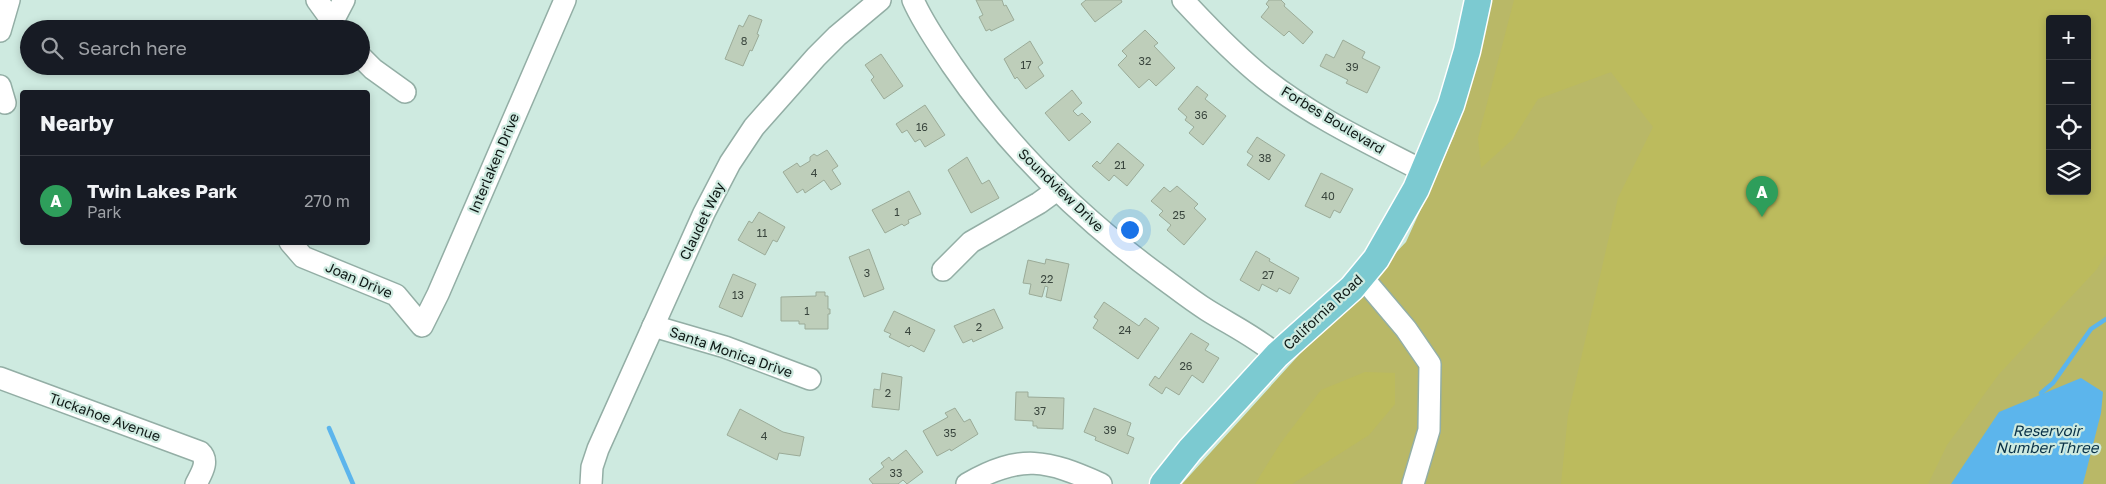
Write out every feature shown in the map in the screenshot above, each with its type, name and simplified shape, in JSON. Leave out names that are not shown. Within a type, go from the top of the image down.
[{"type":"main road","name":"California Road","points":[[1163,484],[1190,450],[1277,355],[1362,277],[1376,259],[1396,226],[1423,171],[1451,105],[1467,52],[1478,0]]},
{"type":"street","points":[[0,31],[9,0]]},
{"type":"street","points":[[317,0],[331,20]]},
{"type":"street","points":[[337,20],[344,0]]},
{"type":"street","name":"Interlaken Drive","points":[[422,326],[438,294],[564,0]]},
{"type":"street","name":"Claudet Way","points":[[591,484],[592,467],[598,449],[713,194],[754,127],[816,57],[837,36],[880,0]]},
{"type":"street","name":"Soundview Drive","points":[[913,0],[940,47],[972,94],[1007,137],[1084,217],[1207,310],[1261,341],[1277,355]]},
{"type":"street","name":"Forbes Boulevard","points":[[1184,0],[1231,49],[1266,80],[1305,107],[1423,171]]},
{"type":"street","points":[[370,66],[405,92]]},
{"type":"street","points":[[943,270],[971,242],[1039,203],[1057,190]]},
{"type":"street","name":"Joan Drive","points":[[293,245],[303,257],[396,295],[422,326]]},
{"type":"street","points":[[1362,277],[1406,329],[1430,364],[1429,430],[1413,484]]},
{"type":"street","name":"Santa Monica Drive","points":[[653,326],[725,347],[810,379]]},
{"type":"street","name":"Tuckahoe Avenue","points":[[0,378],[191,448],[204,456],[205,461],[196,484]]},
{"type":"street","points":[[967,484],[998,468],[1032,462],[1065,468],[1102,484]]},
{"type":"shaded area","points":[[1491,0],[2106,0],[2106,484],[1182,484],[1307,346],[1406,242],[1454,136],[1483,40]]},
{"type":"shaded area","points":[[1514,0],[2106,0],[2106,254],[2097,269],[1999,374],[1947,445],[1928,484],[1561,484],[1568,415],[1618,198],[1653,127],[1611,72],[1538,99],[1513,139],[1481,168],[1478,138]]},
{"type":"shaded area","points":[[1365,372],[1395,373],[1395,404],[1369,435],[1292,484],[1255,484],[1280,444],[1321,390]]},
{"type":"water","name":"Reservoir Number Three","points":[[2081,378],[2103,392],[2101,413],[2083,484],[1951,484],[1999,412]]},
{"type":"building","points":[[976,0],[1002,0],[1014,20],[991,31],[990,29],[986,31],[979,17],[983,15]]},
{"type":"building","points":[[1086,0],[1121,0],[1122,2],[1095,22],[1081,4]]},
{"type":"building","points":[[1269,0],[1281,0],[1285,4],[1284,6],[1313,32],[1303,44],[1289,31],[1284,36],[1261,17],[1269,7],[1266,4]]},
{"type":"building","points":[[749,15],[762,20],[757,34],[759,35],[743,66],[725,59],[739,25],[743,27]]},
{"type":"building","points":[[1145,30],[1158,43],[1154,46],[1175,68],[1156,86],[1149,79],[1139,88],[1118,65],[1127,56],[1122,51]]},
{"type":"building","points":[[1343,40],[1365,52],[1362,58],[1380,67],[1367,93],[1346,83],[1348,80],[1320,66],[1326,54],[1334,58]]},
{"type":"building","points":[[1030,41],[1043,63],[1038,67],[1044,76],[1026,89],[1017,77],[1015,79],[1004,59]]},
{"type":"building","points":[[881,54],[903,86],[884,99],[871,80],[874,77],[865,65]]},
{"type":"building","points":[[1197,86],[1208,95],[1205,99],[1226,116],[1203,145],[1189,133],[1194,127],[1185,120],[1187,117],[1178,109]]},
{"type":"building","points":[[1072,90],[1082,103],[1073,111],[1078,116],[1082,113],[1091,122],[1069,141],[1045,113]]},
{"type":"building","points":[[925,105],[945,135],[925,147],[920,139],[915,142],[907,130],[902,133],[896,124]]},
{"type":"building","points":[[1257,137],[1285,155],[1269,180],[1247,165],[1253,156],[1247,152]]},
{"type":"building","points":[[1118,143],[1144,165],[1127,186],[1114,175],[1109,181],[1092,166],[1097,161],[1100,164]]},
{"type":"building","points":[[827,150],[838,166],[832,170],[841,184],[831,190],[824,180],[805,193],[803,189],[797,193],[783,172],[797,163],[800,167],[810,161],[810,157],[814,154],[817,156]]},
{"type":"building","points":[[967,157],[982,184],[989,180],[999,198],[971,213],[948,170]]},
{"type":"building","points":[[1321,173],[1353,189],[1340,213],[1334,210],[1330,218],[1305,206]]},
{"type":"building","points":[[1177,186],[1198,204],[1194,208],[1206,219],[1184,245],[1167,230],[1171,225],[1159,215],[1163,211],[1151,201],[1164,187],[1170,192]]},
{"type":"building","points":[[909,191],[921,214],[908,220],[909,223],[904,226],[902,224],[885,233],[872,210]]},
{"type":"building","points":[[759,212],[785,227],[777,242],[773,240],[765,255],[738,240],[749,221],[752,223]]},
{"type":"building","points":[[869,249],[884,289],[864,297],[849,257]]},
{"type":"building","points":[[1256,251],[1270,259],[1269,261],[1299,278],[1290,294],[1279,288],[1277,292],[1262,284],[1259,291],[1240,280]]},
{"type":"building","points":[[1046,259],[1069,264],[1061,301],[1046,297],[1048,287],[1045,286],[1042,297],[1029,294],[1031,284],[1023,283],[1028,260],[1045,264]]},
{"type":"building","points":[[733,274],[756,284],[742,317],[719,307]]},
{"type":"building","points":[[816,292],[825,292],[825,296],[828,296],[830,314],[828,314],[828,329],[805,329],[805,324],[799,324],[799,321],[781,321],[781,297],[816,296]]},
{"type":"building","points":[[1104,302],[1139,326],[1145,318],[1159,328],[1138,359],[1093,328],[1098,320],[1094,317]]},
{"type":"building","points":[[994,309],[1003,328],[973,342],[972,339],[963,343],[954,326]]},
{"type":"building","points":[[894,311],[935,330],[924,352],[889,337],[891,334],[884,331]]},
{"type":"building","points":[[1191,333],[1209,344],[1205,350],[1219,358],[1203,383],[1192,375],[1179,395],[1166,387],[1162,394],[1149,385],[1155,376],[1159,379]]},
{"type":"building","points":[[882,373],[902,377],[899,410],[872,407],[874,389],[880,390]]},
{"type":"building","points":[[1016,392],[1028,392],[1028,397],[1064,398],[1063,429],[1037,428],[1037,426],[1033,426],[1033,421],[1015,420]]},
{"type":"building","points":[[955,408],[964,422],[970,419],[978,434],[951,451],[950,449],[937,456],[923,431],[948,417],[945,413]]},
{"type":"building","points":[[1094,408],[1131,423],[1127,435],[1134,438],[1128,454],[1095,440],[1096,437],[1084,432]]},
{"type":"building","points":[[740,409],[783,432],[804,437],[800,456],[779,453],[777,460],[727,435]]},
{"type":"building","points":[[906,450],[923,472],[907,484],[903,480],[898,484],[873,484],[869,479],[884,467],[881,463],[889,457],[892,461]]},
{"type":"waterway","points":[[2041,393],[2053,383],[2091,329],[2106,319]]},
{"type":"waterway","points":[[329,428],[353,484]]},
{"type":"place","name":"Twin Lakes Park","points":[[1762,217]]}]
